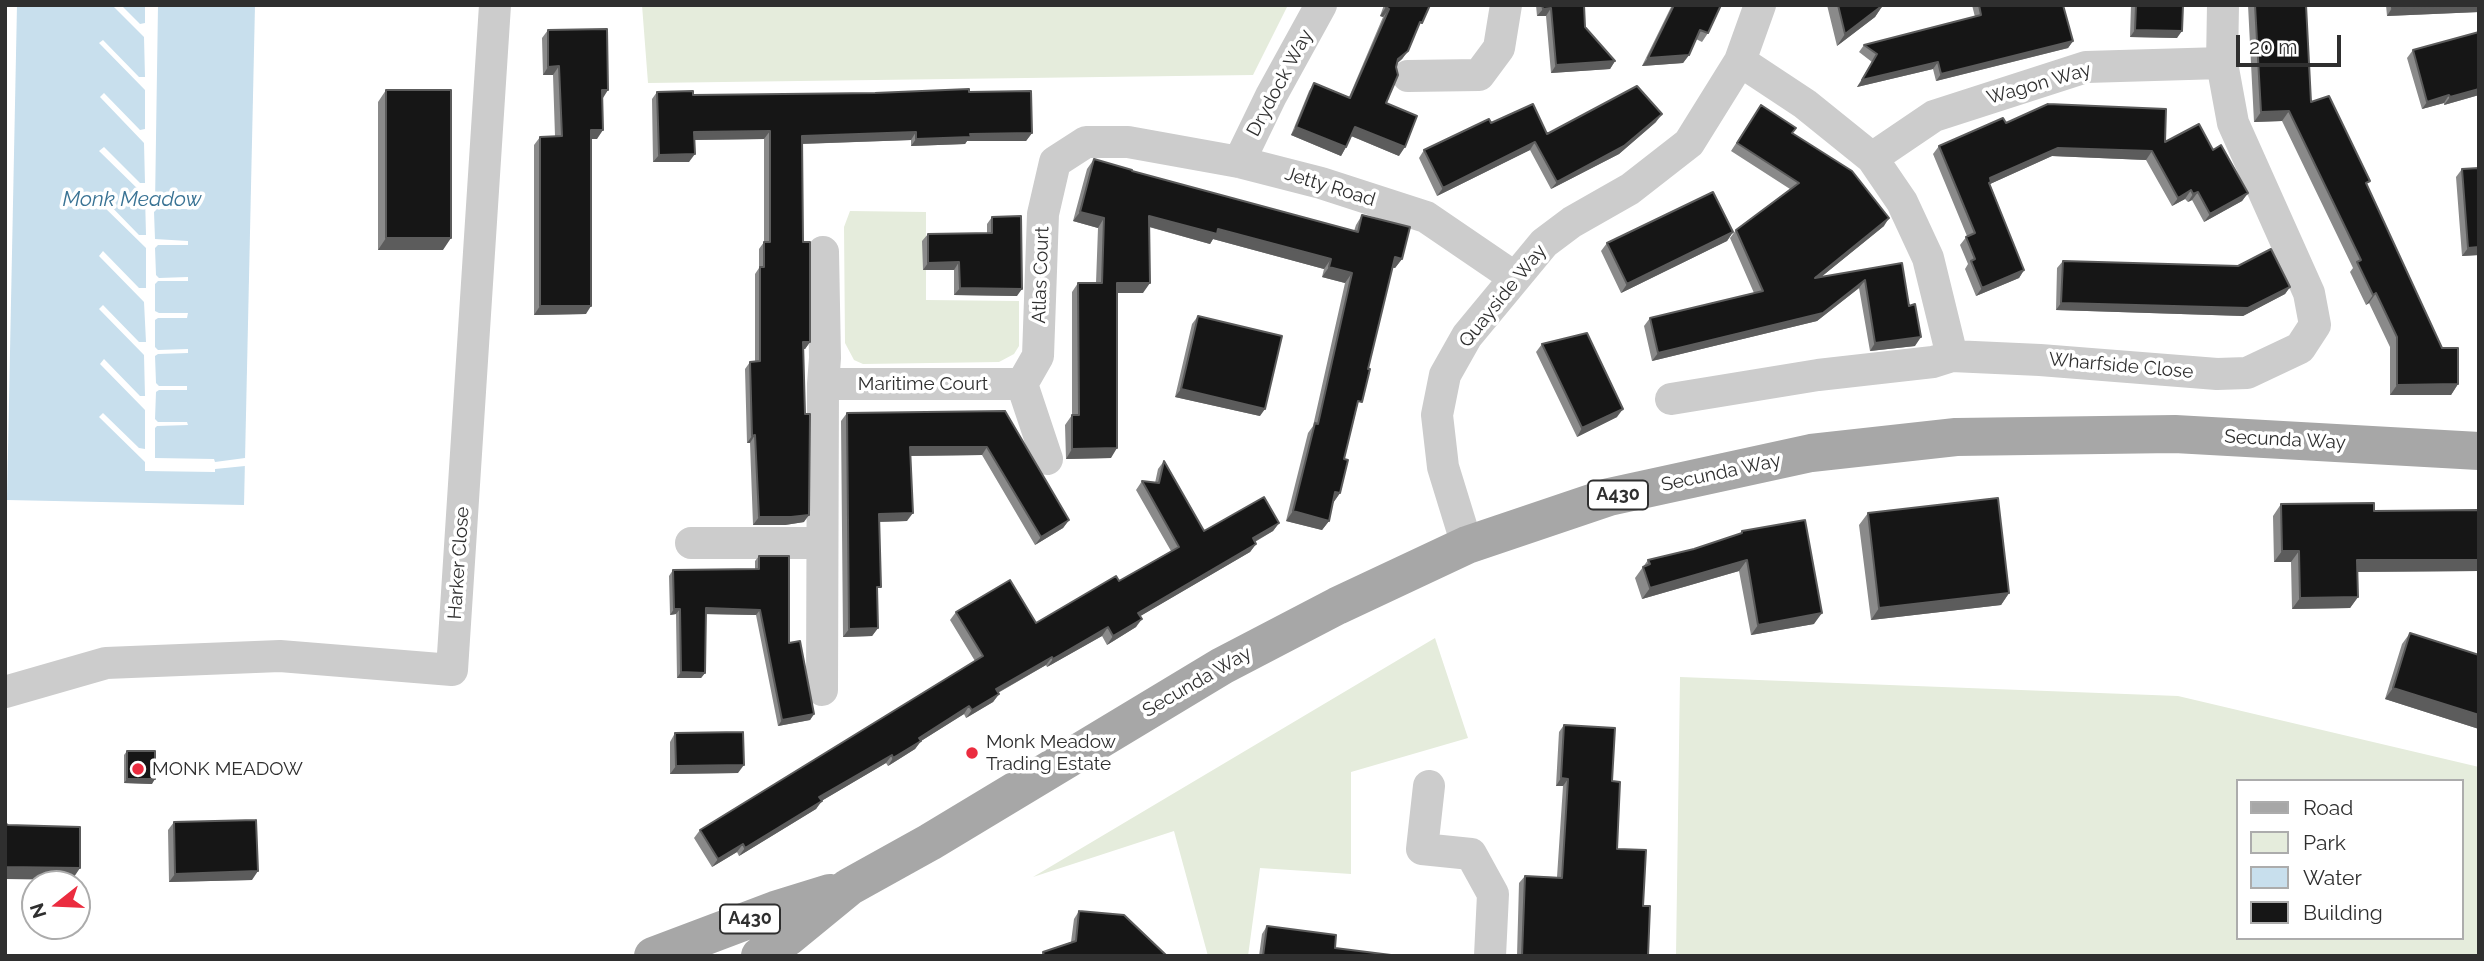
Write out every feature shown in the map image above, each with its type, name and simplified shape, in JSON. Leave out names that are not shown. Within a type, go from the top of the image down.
[{"type":"main road","name":"Secunda Way","points":[[760,956],[788,937],[849,887],[930,842],[1222,666],[1337,606],[1467,545],[1608,497],[1811,453],[1956,437],[2175,434],[2479,450]]},
{"type":"main road","name":"Secunda Way","points":[[653,956],[775,910],[849,887]]},
{"type":"street","name":"Harker Close","points":[[5,692],[106,663],[280,656],[452,670],[495,5]]},
{"type":"street","name":"Drydock Way","points":[[1239,162],[1270,96],[1321,5]]},
{"type":"street","points":[[1408,76],[1479,75],[1499,48],[1506,5]]},
{"type":"street","name":"Quayside Way","points":[[1467,545],[1443,467],[1437,415],[1445,375],[1467,336],[1545,243],[1572,222],[1630,189],[1689,143],[1740,61],[1760,5]]},
{"type":"street","name":"Wharfside Close","points":[[1671,399],[1818,375],[1933,362],[1952,356],[2217,374],[2247,373],[2300,348],[2315,325],[2309,293],[2233,123],[2222,63],[2223,5]]},
{"type":"street","points":[[1740,61],[1805,104],[1872,158],[1902,202],[1928,258],[1952,356]]},
{"type":"street","name":"Wagon Way","points":[[1872,158],[1934,116],[2086,67],[2222,63]]},
{"type":"street","name":"Atlas Court","points":[[1022,384],[1038,356],[1044,214],[1055,162],[1086,142],[1128,142]]},
{"type":"street","name":"Jetty Road","points":[[1128,142],[1239,162],[1321,183],[1426,217],[1514,277]]},
{"type":"street","points":[[822,690],[821,543],[825,358],[823,252]]},
{"type":"street","name":"Maritime Court","points":[[823,384],[1022,384]]},
{"type":"street","points":[[1022,384],[1047,459]]},
{"type":"street","points":[[691,543],[821,543]]},
{"type":"street","points":[[1429,786],[1422,849],[1471,853],[1493,894],[1490,956]]},
{"type":"green space","points":[[642,5],[1288,5],[1253,75],[648,83]]},
{"type":"green space","points":[[850,211],[926,212],[926,300],[1019,301],[1019,346],[1014,354],[999,362],[863,364],[854,360],[845,343],[844,227]]},
{"type":"green space","points":[[1435,638],[1468,738],[1351,772],[1351,874],[1260,868],[1248,956],[1208,956],[1174,831],[1033,877]]},
{"type":"green space","points":[[1680,677],[2178,696],[2479,767],[2479,956],[1676,956]]},
{"type":"water","name":"Monk Meadow","points":[[17,5],[255,5],[244,505],[7,500]]},
{"type":"pier","points":[[112,5],[121,5],[140,24],[145,23],[145,5],[158,5],[155,204],[187,206],[187,209],[157,209],[154,212],[155,239],[188,241],[188,245],[158,245],[155,248],[156,275],[159,278],[188,277],[188,281],[158,281],[155,284],[155,311],[188,313],[187,318],[155,320],[155,347],[158,350],[188,349],[188,353],[155,356],[156,383],[159,386],[187,386],[187,390],[156,392],[155,419],[158,422],[187,422],[188,425],[155,428],[155,458],[214,459],[215,462],[245,458],[245,466],[215,469],[215,472],[145,471],[145,462],[99,417],[103,413],[139,448],[145,449],[145,410],[100,364],[104,359],[140,396],[145,396],[144,355],[99,309],[103,305],[139,342],[146,342],[144,302],[99,256],[103,251],[139,288],[146,288],[146,248],[100,203],[104,199],[139,235],[146,235],[145,196],[99,151],[104,147],[140,183],[145,183],[144,143],[100,97],[104,93],[140,130],[145,129],[145,90],[99,43],[103,40],[139,77],[145,77],[144,37]]},
{"type":"building","points":[[1387,5],[1430,5],[1408,51],[1398,59],[1398,75],[1386,103],[1417,116],[1405,147],[1355,127],[1346,147],[1296,127],[1314,83],[1350,98],[1389,9]]},
{"type":"building","points":[[1542,5],[1584,5],[1585,27],[1615,61],[1556,65],[1551,8],[1543,9]]},
{"type":"building","points":[[1674,5],[1721,5],[1708,33],[1700,30],[1689,55],[1648,58]]},
{"type":"building","points":[[1838,5],[1883,5],[1845,34]]},
{"type":"building","points":[[1979,5],[2063,5],[2073,41],[1941,74],[1938,62],[1862,80],[1877,54],[1864,45],[1981,15]]},
{"type":"building","points":[[2136,5],[2183,5],[2182,31],[2135,30]]},
{"type":"building","points":[[2255,5],[2306,5],[2311,102],[2329,96],[2370,181],[2366,183],[2442,348],[2458,348],[2458,384],[2397,385],[2397,337],[2376,293],[2373,295],[2357,262],[2361,260],[2289,111],[2261,112]]},
{"type":"building","points":[[2392,5],[2466,5],[2392,8]]},
{"type":"building","points":[[607,29],[608,90],[602,90],[603,130],[591,130],[591,306],[540,306],[540,137],[562,136],[559,66],[548,67],[548,30]]},
{"type":"building","points":[[2479,32],[2479,89],[2427,102],[2413,50]]},
{"type":"building","points":[[1637,86],[1662,114],[1624,146],[1557,182],[1535,142],[1443,188],[1424,150],[1489,119],[1491,123],[1533,104],[1547,134]]},
{"type":"building","points":[[969,89],[969,92],[1031,91],[1032,133],[970,134],[971,137],[916,139],[916,132],[802,136],[803,242],[810,242],[810,342],[803,342],[805,414],[810,414],[809,515],[759,517],[755,435],[752,436],[750,362],[760,361],[760,267],[764,267],[764,242],[770,242],[770,131],[694,132],[695,154],[659,155],[657,92],[693,91],[693,95]]},
{"type":"building","points":[[386,90],[451,90],[451,238],[386,238]]},
{"type":"building","points":[[2048,104],[2166,109],[2165,142],[2199,124],[2213,150],[2221,145],[2248,193],[2210,214],[2198,192],[2193,194],[2191,190],[2178,198],[2152,151],[2058,148],[1990,178],[1989,183],[2024,270],[1982,288],[1971,261],[1975,259],[1966,237],[1975,233],[1939,146],[2003,118],[2006,123]]},
{"type":"building","points":[[1761,105],[1796,128],[1792,133],[1852,171],[1889,218],[1815,278],[1902,263],[1909,306],[1915,304],[1921,337],[1875,343],[1865,280],[1823,313],[1658,353],[1650,318],[1763,291],[1736,230],[1799,183],[1737,143]]},
{"type":"building","points":[[1094,159],[1358,232],[1362,215],[1410,227],[1402,259],[1395,257],[1362,402],[1358,401],[1344,459],[1348,460],[1340,493],[1335,492],[1329,521],[1293,511],[1315,423],[1318,424],[1352,273],[1329,267],[1331,259],[1218,229],[1217,234],[1149,216],[1150,283],[1117,283],[1117,448],[1072,449],[1072,415],[1079,415],[1078,283],[1102,283],[1104,218],[1080,212]]},
{"type":"building","points":[[2479,168],[2479,247],[2468,248],[2462,169]]},
{"type":"building","points":[[1713,192],[1733,232],[1627,284],[1607,243]]},
{"type":"building","points":[[1021,216],[1022,289],[960,288],[959,262],[928,263],[928,234],[992,233],[992,217]]},
{"type":"building","points":[[2271,249],[2290,287],[2248,308],[2061,303],[2063,261],[2238,266]]},
{"type":"building","points":[[1198,316],[1282,336],[1265,409],[1181,389]]},
{"type":"building","points":[[1587,333],[1623,409],[1582,428],[1542,344]]},
{"type":"building","points":[[1005,411],[1069,520],[1041,537],[987,447],[910,447],[913,513],[879,514],[881,587],[877,587],[878,628],[849,629],[847,413]]},
{"type":"building","points":[[1164,461],[1204,531],[1264,497],[1279,523],[1253,538],[1256,544],[1138,613],[1142,619],[1113,636],[1108,627],[1053,659],[1052,657],[996,689],[999,694],[972,710],[969,706],[893,758],[892,755],[819,797],[822,801],[745,848],[743,844],[718,859],[700,830],[983,656],[956,612],[1010,580],[1036,623],[1116,576],[1119,581],[1179,547],[1142,481],[1159,483]]},
{"type":"building","points":[[1998,498],[2009,593],[1879,608],[1868,513]]},
{"type":"building","points":[[2374,503],[2374,511],[2479,510],[2479,560],[2357,560],[2358,597],[2300,598],[2299,551],[2282,551],[2281,504]]},
{"type":"building","points":[[1805,520],[1822,613],[1758,625],[1747,560],[1650,588],[1643,567],[1650,564],[1648,560],[1694,549],[1742,531]]},
{"type":"building","points":[[759,556],[789,556],[789,643],[800,641],[814,714],[782,720],[760,610],[706,608],[705,673],[681,672],[680,609],[674,609],[673,570],[759,569]]},
{"type":"building","points":[[2410,633],[2479,655],[2479,715],[2393,688]]},
{"type":"building","points":[[1564,725],[1615,728],[1612,781],[1620,782],[1617,849],[1646,850],[1643,906],[1650,906],[1648,956],[1522,956],[1525,876],[1562,878],[1568,779],[1561,778]]},
{"type":"building","points":[[743,732],[744,765],[676,766],[675,733]]},
{"type":"building","name":"MONK MEADOW","points":[[127,751],[155,751],[155,779],[127,779]]},
{"type":"building","points":[[256,820],[258,871],[175,874],[174,822]]},
{"type":"building","points":[[5,823],[80,827],[80,868],[5,867]]},
{"type":"building","points":[[1079,911],[1124,915],[1167,956],[1044,956],[1043,952],[1076,941]]},
{"type":"building","points":[[1267,926],[1336,935],[1335,948],[1399,956],[1263,956]]},
{"type":"place","name":"Monk Meadow Trading Estate","points":[[972,753]]},
{"type":"place","name":"MONK MEADOW","points":[[138,769]]}]
